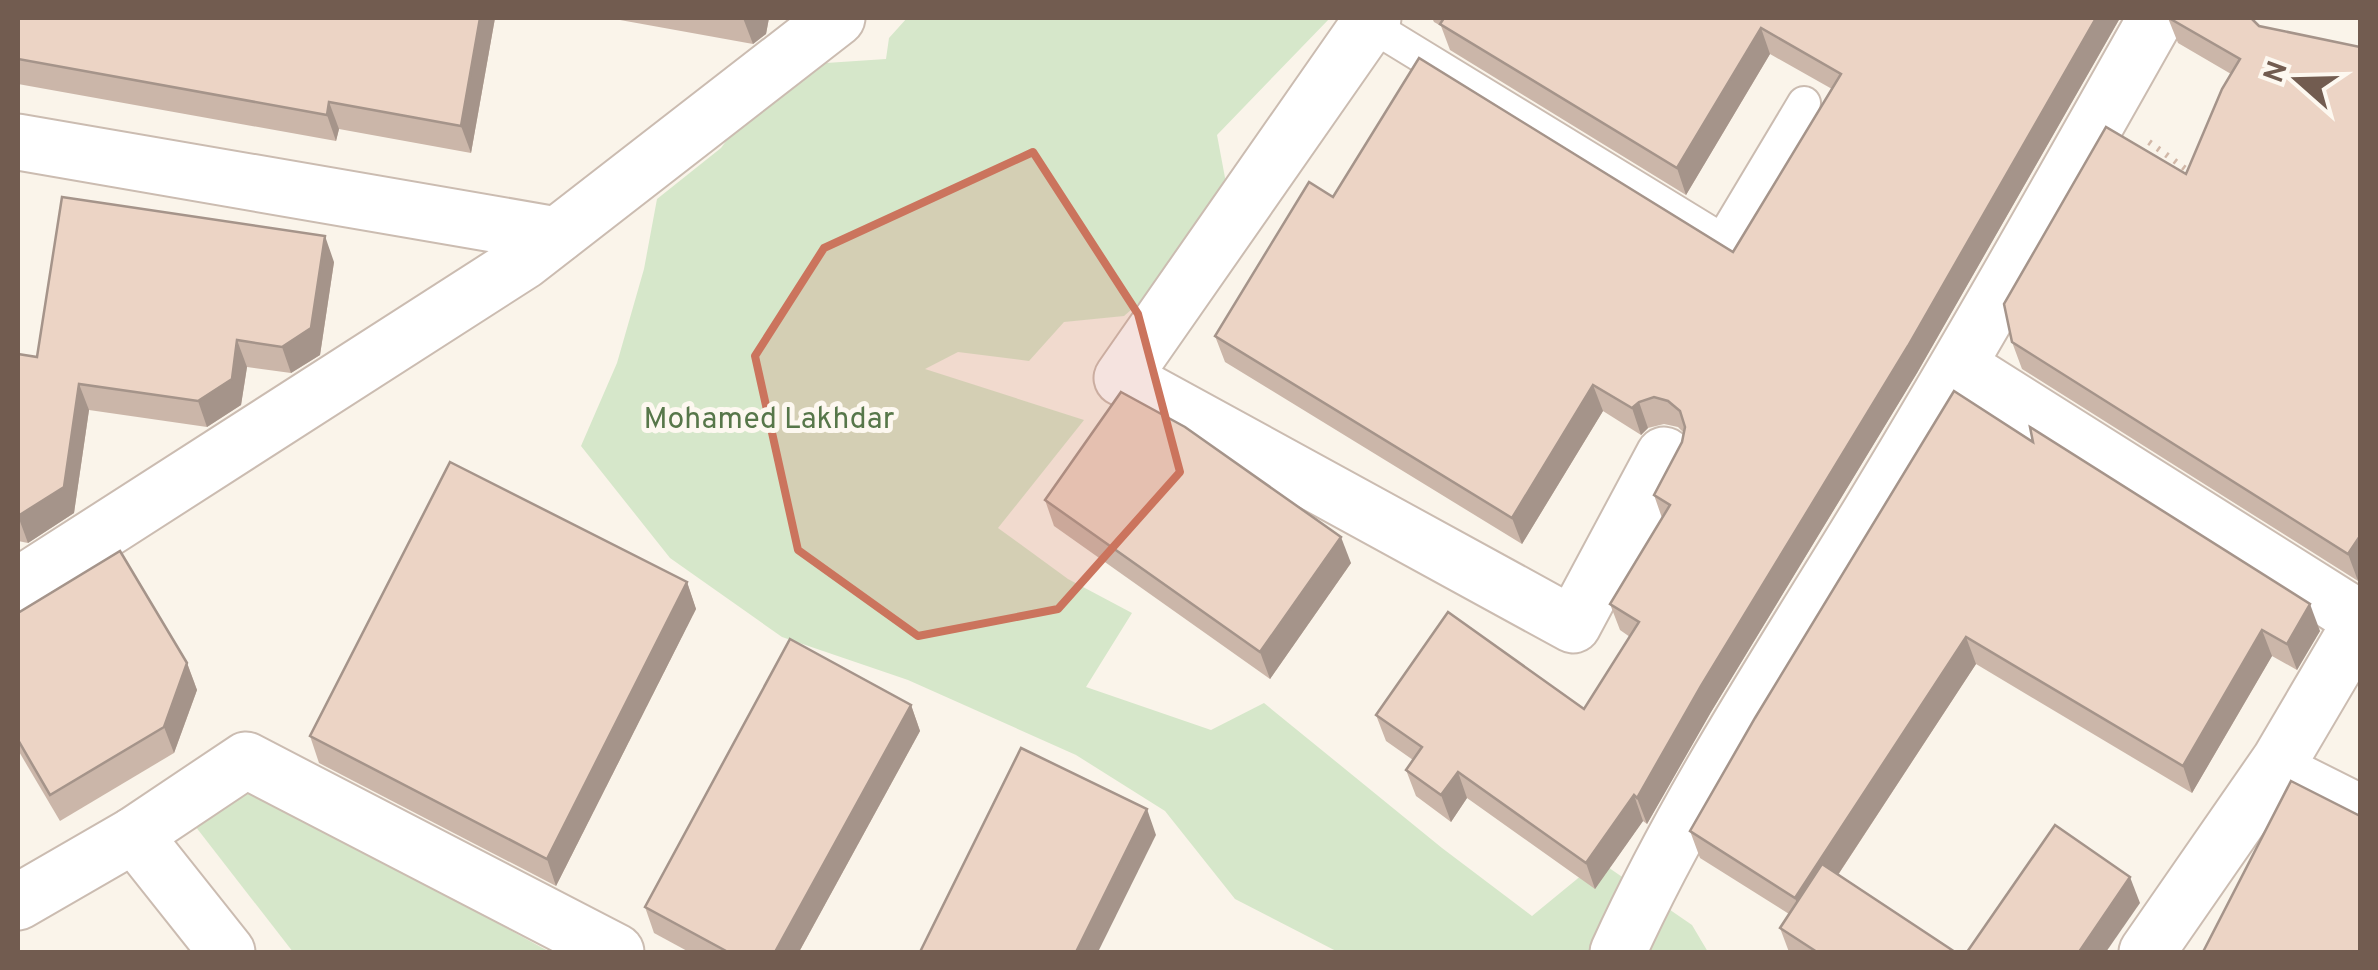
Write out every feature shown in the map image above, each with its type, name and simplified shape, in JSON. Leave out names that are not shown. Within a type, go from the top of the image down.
[{"type":"street","points":[[18,586],[524,261],[837,18]]},
{"type":"street","points":[[1618,952],[1736,733],[1959,366],[2156,18]]},
{"type":"street","points":[[1371,21],[1122,378],[1572,625],[1664,455]]},
{"type":"street","points":[[18,142],[558,235]]},
{"type":"street","points":[[1959,366],[2360,622],[2280,760],[2147,952]]},
{"type":"street","points":[[18,902],[134,836],[246,760],[616,952]]},
{"type":"street","points":[[134,836],[228,952]]},
{"type":"lane","points":[[1371,21],[1722,240],[1804,103]]},
{"type":"lane","points":[[2280,760],[2360,800]]},
{"type":"path","points":[[2104,110],[2195,176]]},
{"type":"highlighted area","points":[[1033,152],[1138,314],[1180,472],[1058,609],[918,636],[798,550],[755,356],[824,248]]},
{"type":"green space","name":"Mohamed Lakhdar","points":[[907,18],[1330,18],[1217,135],[1232,215],[1124,316],[1064,322],[1029,361],[958,352],[925,369],[1084,420],[998,528],[1068,579],[1132,613],[1086,687],[1211,730],[1264,703],[1532,916],[1599,861],[1692,925],[1708,952],[1338,952],[1235,899],[1165,811],[1076,755],[908,680],[782,637],[670,558],[581,446],[617,363],[644,269],[657,199],[721,148],[770,81],[811,64],[886,59],[889,38]]},
{"type":"green space","points":[[232,777],[550,952],[293,952],[192,822]]},
{"type":"building","points":[[18,18],[480,18],[461,126],[329,102],[327,115],[18,59]]},
{"type":"building","points":[[1444,18],[2096,18],[1908,346],[1637,798],[1634,795],[1586,863],[1458,772],[1441,795],[1406,770],[1422,747],[1376,715],[1448,612],[1584,709],[1639,622],[1610,604],[1670,505],[1654,495],[1682,442],[1685,427],[1680,411],[1668,401],[1654,397],[1632,408],[1593,385],[1512,518],[1215,336],[1309,182],[1333,197],[1419,58],[1733,252],[1841,74],[1761,28],[1677,168],[1440,24]]},
{"type":"building","points":[[2169,18],[2251,18],[2259,26],[2360,47],[2360,536],[2348,554],[2012,342],[2004,304],[2106,127],[2186,174],[2222,89],[2240,59]]},
{"type":"building","points":[[62,197],[325,236],[311,328],[282,347],[237,340],[232,379],[198,401],[79,384],[64,487],[18,516],[18,354],[37,357]]},
{"type":"building","points":[[1954,391],[2033,442],[2030,427],[2310,604],[2287,644],[2262,630],[2183,766],[1966,637],[1795,898],[1690,831]]},
{"type":"building","points":[[1121,392],[1185,427],[1341,537],[1260,652],[1045,500]]},
{"type":"building","points":[[450,462],[687,582],[547,859],[310,736]]},
{"type":"building","points":[[120,551],[187,663],[164,727],[50,795],[18,740],[18,613]]},
{"type":"building","points":[[790,639],[911,705],[775,952],[728,952],[645,907]]},
{"type":"building","points":[[1021,748],[1147,809],[1076,952],[920,952]]},
{"type":"building","points":[[2291,781],[2360,816],[2360,952],[2203,952]]},
{"type":"building","points":[[2055,825],[2130,877],[2079,952],[1967,952]]},
{"type":"building","points":[[1822,864],[1955,952],[1817,952],[1780,928]]}]
